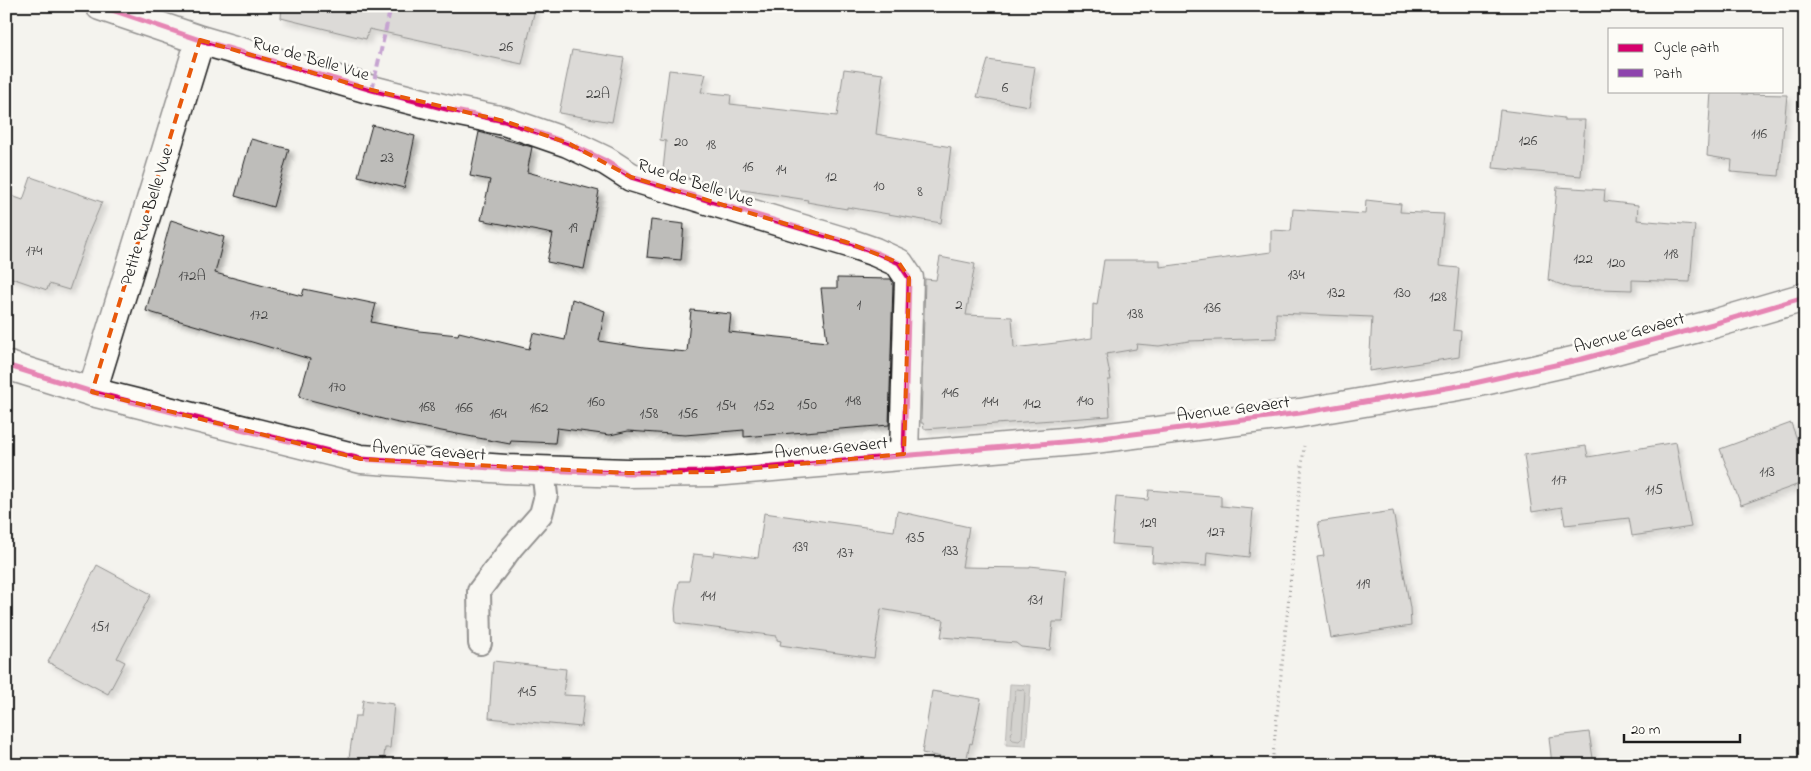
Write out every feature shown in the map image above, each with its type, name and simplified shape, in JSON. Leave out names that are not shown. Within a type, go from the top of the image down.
[{"type":"street","name":"Rue de Belle Vue","points":[[100,6],[200,40],[372,90],[450,110],[504,121],[568,143],[606,161],[631,177],[849,243],[876,252],[899,263],[909,278],[904,454]]},
{"type":"street","name":"Petite Rue Belle Vue","points":[[92,392],[200,40]]},
{"type":"street","name":"Avenue Gevaert","points":[[6,365],[92,392],[361,459],[543,470],[628,473],[714,472],[904,454],[1095,439],[1300,414],[1470,384],[1582,359],[1805,297]]},
{"type":"lane","points":[[480,643],[479,591],[512,547],[541,514],[546,495],[543,470]]},
{"type":"path","points":[[1272,765],[1305,442],[1300,414]]},
{"type":"highlighted area","points":[[200,40],[372,90],[504,121],[568,143],[631,177],[849,243],[899,263],[909,278],[904,454],[714,472],[628,473],[361,459],[92,392]]},
{"type":"water","points":[[1010,684],[1031,685],[1026,746],[1006,745]]},
{"type":"building","points":[[282,6],[519,6],[535,9],[522,64],[369,29],[366,39],[281,18]]},
{"type":"building","points":[[572,50],[624,58],[612,122],[559,113]]},
{"type":"building","points":[[988,60],[1035,67],[1029,106],[977,97]]},
{"type":"building","points":[[844,69],[883,74],[876,134],[951,147],[941,223],[710,185],[663,170],[666,141],[660,140],[669,70],[706,74],[701,92],[731,95],[730,104],[837,116]]},
{"type":"building","points":[[1711,92],[1787,95],[1779,176],[1731,172],[1732,160],[1707,156]]},
{"type":"building","points":[[1500,110],[1564,118],[1564,120],[1585,120],[1581,176],[1493,168]]},
{"type":"building","points":[[372,125],[415,136],[404,188],[358,176]]},
{"type":"building","points":[[479,132],[532,147],[527,172],[599,191],[584,269],[547,262],[553,234],[481,220],[490,180],[470,176]]},
{"type":"building","points":[[251,139],[289,149],[273,207],[235,196]]},
{"type":"building","points":[[31,177],[102,202],[89,232],[69,290],[49,284],[47,290],[6,276],[6,194],[23,200]]},
{"type":"building","points":[[1557,187],[1605,190],[1604,201],[1638,205],[1637,220],[1695,225],[1690,282],[1632,280],[1632,290],[1571,288],[1548,280]]},
{"type":"building","points":[[1366,200],[1401,204],[1400,212],[1444,214],[1439,266],[1459,268],[1453,330],[1461,331],[1459,357],[1369,371],[1372,317],[1276,313],[1277,338],[1189,341],[1159,346],[1137,344],[1136,349],[1106,354],[1111,380],[1108,380],[1110,416],[924,429],[923,423],[921,423],[925,279],[936,280],[940,257],[975,264],[966,315],[1012,317],[1014,348],[1056,343],[1092,338],[1093,304],[1097,305],[1104,260],[1160,260],[1160,267],[1271,252],[1271,230],[1291,231],[1293,209],[1365,214]]},
{"type":"building","points":[[171,220],[224,237],[215,273],[302,296],[304,289],[376,304],[371,322],[419,331],[458,335],[459,332],[529,349],[533,333],[565,340],[572,299],[605,311],[599,341],[687,352],[691,310],[731,314],[729,332],[827,342],[821,288],[837,288],[837,278],[891,279],[893,283],[889,425],[744,437],[744,430],[685,435],[628,431],[610,435],[557,428],[555,443],[511,441],[510,444],[394,422],[299,397],[310,359],[146,311]]},
{"type":"building","points":[[651,220],[684,224],[681,260],[647,257]]},
{"type":"building","points":[[1791,423],[1805,461],[1805,482],[1741,505],[1720,449]]},
{"type":"building","points":[[1676,442],[1691,527],[1632,536],[1629,518],[1565,525],[1562,507],[1532,512],[1524,455],[1586,446],[1588,457]]},
{"type":"building","points":[[1149,490],[1221,496],[1221,506],[1253,509],[1249,557],[1207,552],[1206,566],[1152,562],[1153,547],[1112,544],[1116,497],[1148,500]]},
{"type":"building","points":[[897,511],[969,527],[962,567],[1030,568],[1030,566],[1067,570],[1063,622],[1053,622],[1050,650],[1021,647],[1016,643],[941,637],[944,620],[881,609],[874,658],[780,645],[781,641],[777,640],[777,636],[676,623],[675,609],[679,581],[689,581],[694,554],[713,556],[714,552],[758,558],[764,513],[894,531]]},
{"type":"building","points":[[1393,511],[1410,608],[1411,626],[1331,638],[1317,557],[1324,556],[1318,522]]},
{"type":"building","points":[[97,565],[151,594],[117,658],[125,662],[108,694],[48,662]]},
{"type":"building","points":[[493,661],[566,669],[563,695],[585,696],[581,727],[489,718]]},
{"type":"building","points":[[932,691],[981,699],[972,744],[970,743],[966,762],[922,753]]},
{"type":"building","points":[[363,700],[394,704],[390,748],[385,748],[383,765],[348,765],[355,716],[361,716]]},
{"type":"building","points":[[1589,732],[1594,765],[1552,765],[1549,737]]},
{"type":"marked path","points":[[372,90],[391,6]]},
{"type":"cycle path","points":[[100,6],[200,40],[372,90],[450,110],[504,121],[568,143],[606,161],[631,177],[849,243],[899,263],[909,278],[904,454]]},
{"type":"cycle path","points":[[6,365],[92,392],[361,459],[506,469],[628,473],[714,472],[1086,440],[1300,413],[1470,384],[1582,359],[1805,297]]}]
